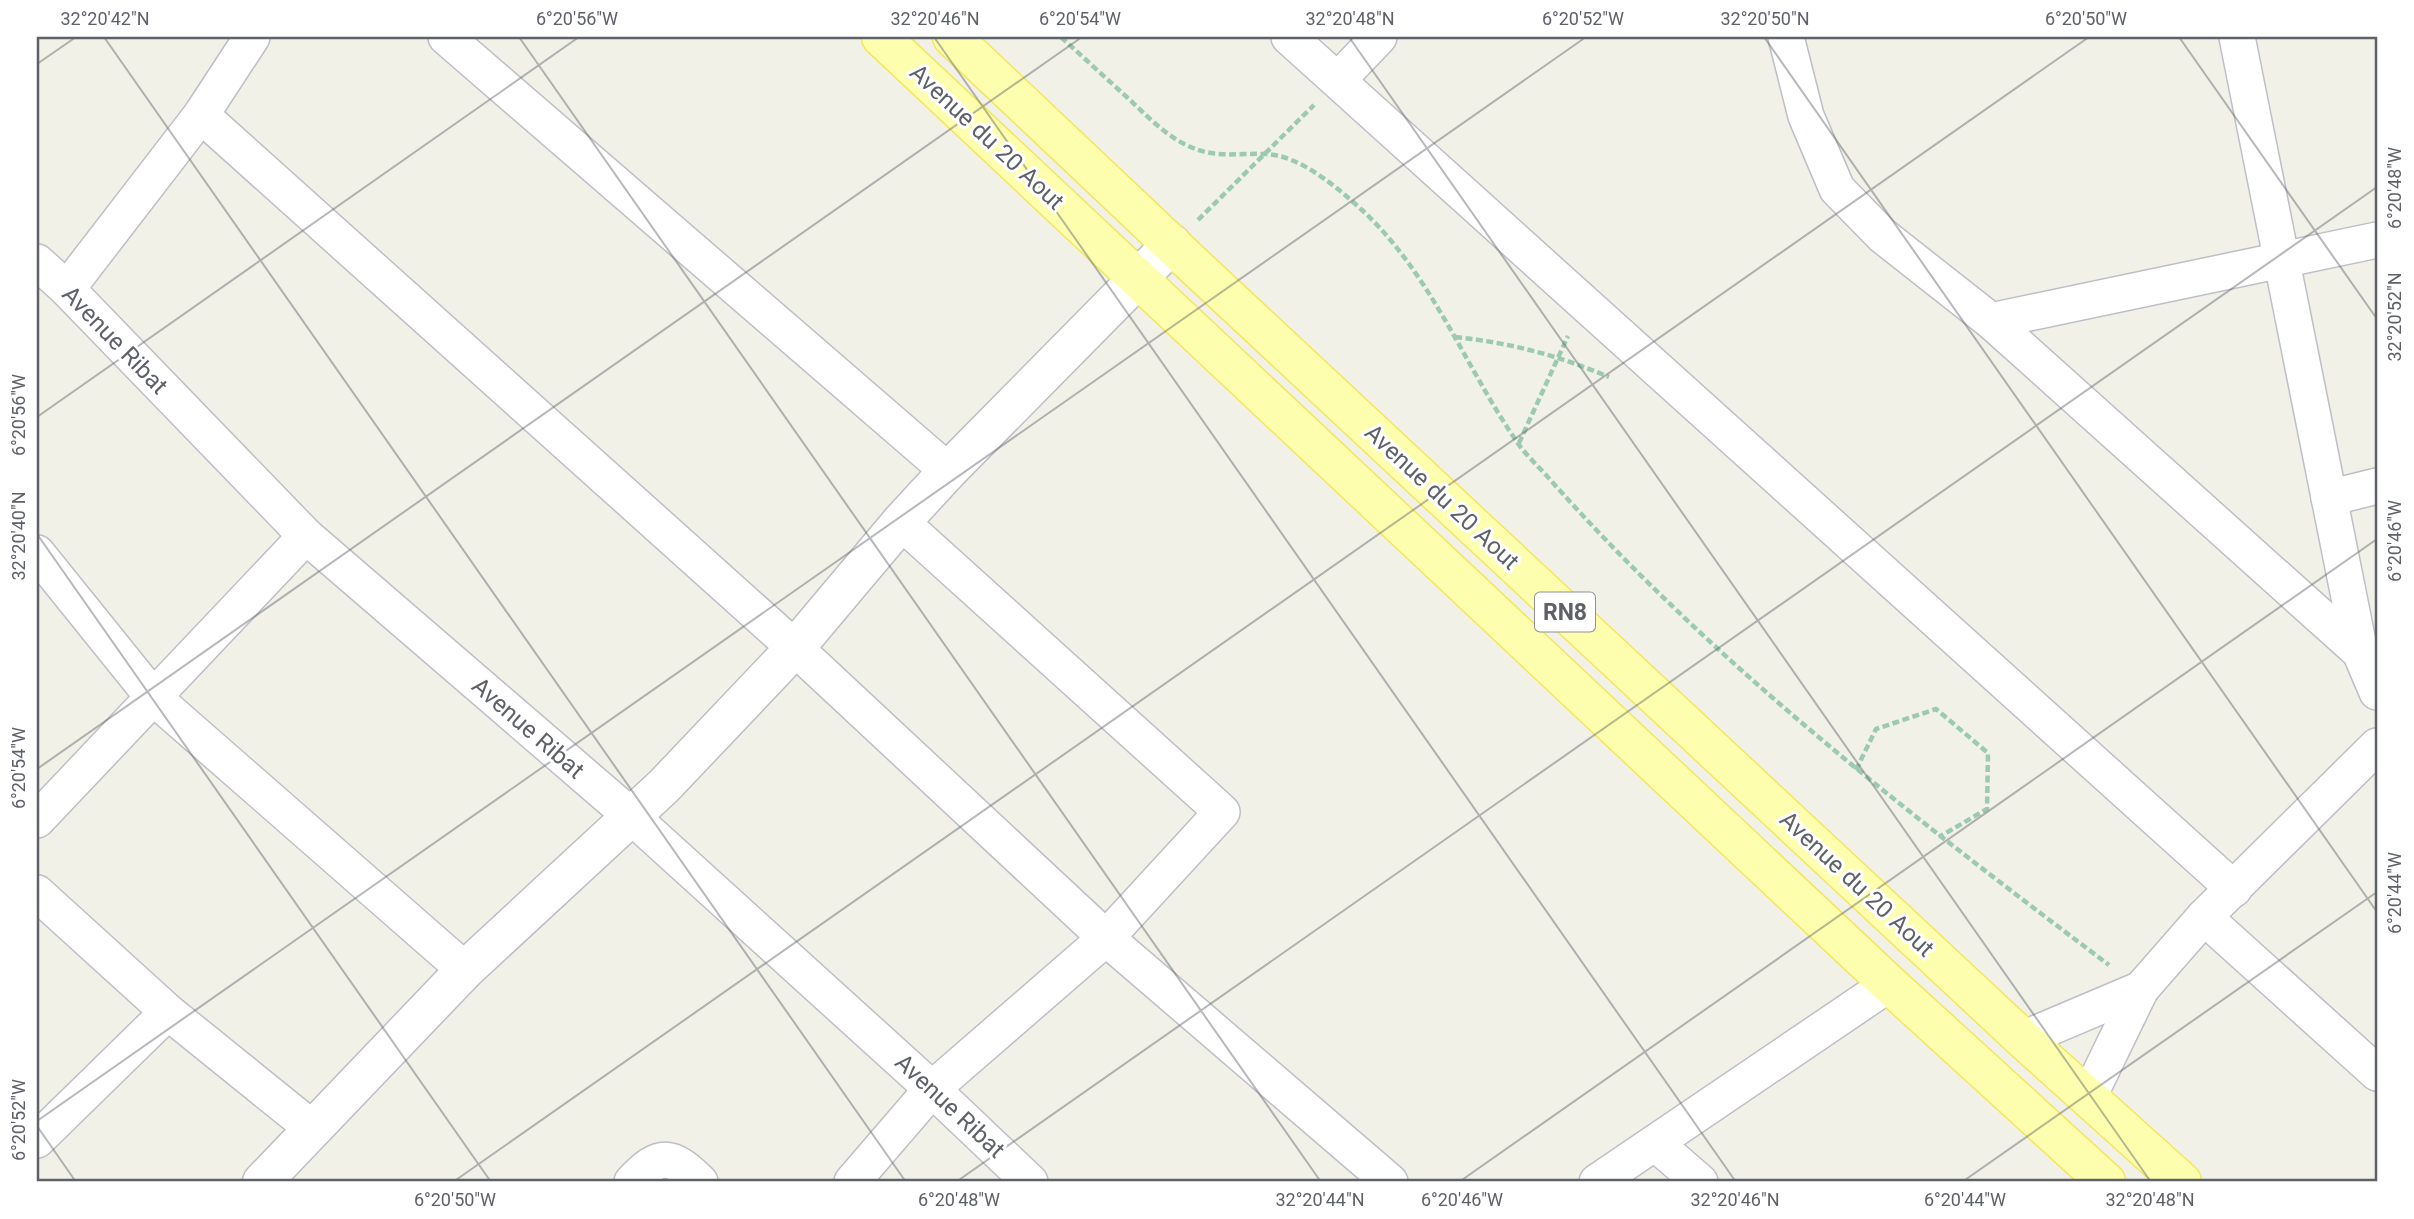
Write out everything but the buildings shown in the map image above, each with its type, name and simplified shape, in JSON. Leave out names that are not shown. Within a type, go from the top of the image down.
[{"type":"main road","name":"Avenue du 20 Aout","points":[[881,37],[1889,984],[2106,1182]]},
{"type":"main road","name":"Avenue du 20 Aout","points":[[953,37],[2023,1039],[2182,1182]]},
{"type":"street","points":[[67,289],[201,115],[252,37]]},
{"type":"street","points":[[446,37],[948,471]]},
{"type":"street","points":[[1289,37],[2234,889]]},
{"type":"street","points":[[1338,80],[1379,37]]},
{"type":"street","points":[[1786,37],[1806,116],[1837,189],[1882,236],[1991,321],[2360,652]]},
{"type":"street","points":[[2237,37],[2360,652],[2377,692]]},
{"type":"street","points":[[201,115],[795,648],[1106,938],[1390,1182]]},
{"type":"street","points":[[1991,321],[2377,240]]},
{"type":"street","points":[[262,1182],[465,970],[664,786],[795,648],[901,522],[948,471],[1172,244]]},
{"type":"street","name":"Avenue Ribat","points":[[37,263],[67,289],[306,536],[631,817],[932,1089],[1030,1182]]},
{"type":"street","points":[[2329,498],[2377,486]]},
{"type":"street","points":[[852,1182],[932,1089],[1106,938],[1222,812],[901,522]]},
{"type":"street","points":[[37,820],[306,536]]},
{"type":"street","points":[[37,553],[153,697],[465,970]]},
{"type":"street","points":[[2089,1096],[2141,989],[2204,918],[2377,746]]},
{"type":"street","points":[[37,893],[169,1012],[313,1129]]},
{"type":"street","points":[[2204,918],[2377,1073]]},
{"type":"street","points":[[1597,1182],[1889,984]]},
{"type":"street","points":[[2023,1039],[2141,989]]},
{"type":"street","points":[[37,1140],[169,1012]]},
{"type":"street","points":[[1655,1143],[1700,1182]]},
{"type":"street","points":[[632,1182],[649,1163],[666,1160],[682,1165],[700,1182]]},
{"type":"path","points":[[1061,37],[1171,136],[1194,149],[1218,155],[1267,153],[1303,165],[1334,186],[1370,219],[1411,265],[1519,444],[1588,522],[1660,594],[1741,670],[1856,770],[1939,837],[2141,989]]},
{"type":"path","points":[[1172,244],[1338,80]]},
{"type":"path","points":[[1519,444],[1584,302]]},
{"type":"path","points":[[1454,337],[1524,347],[1559,357],[1614,379]]},
{"type":"path","points":[[1856,770],[1876,729],[1936,709],[1988,753],[1987,809],[1939,837]]}]
